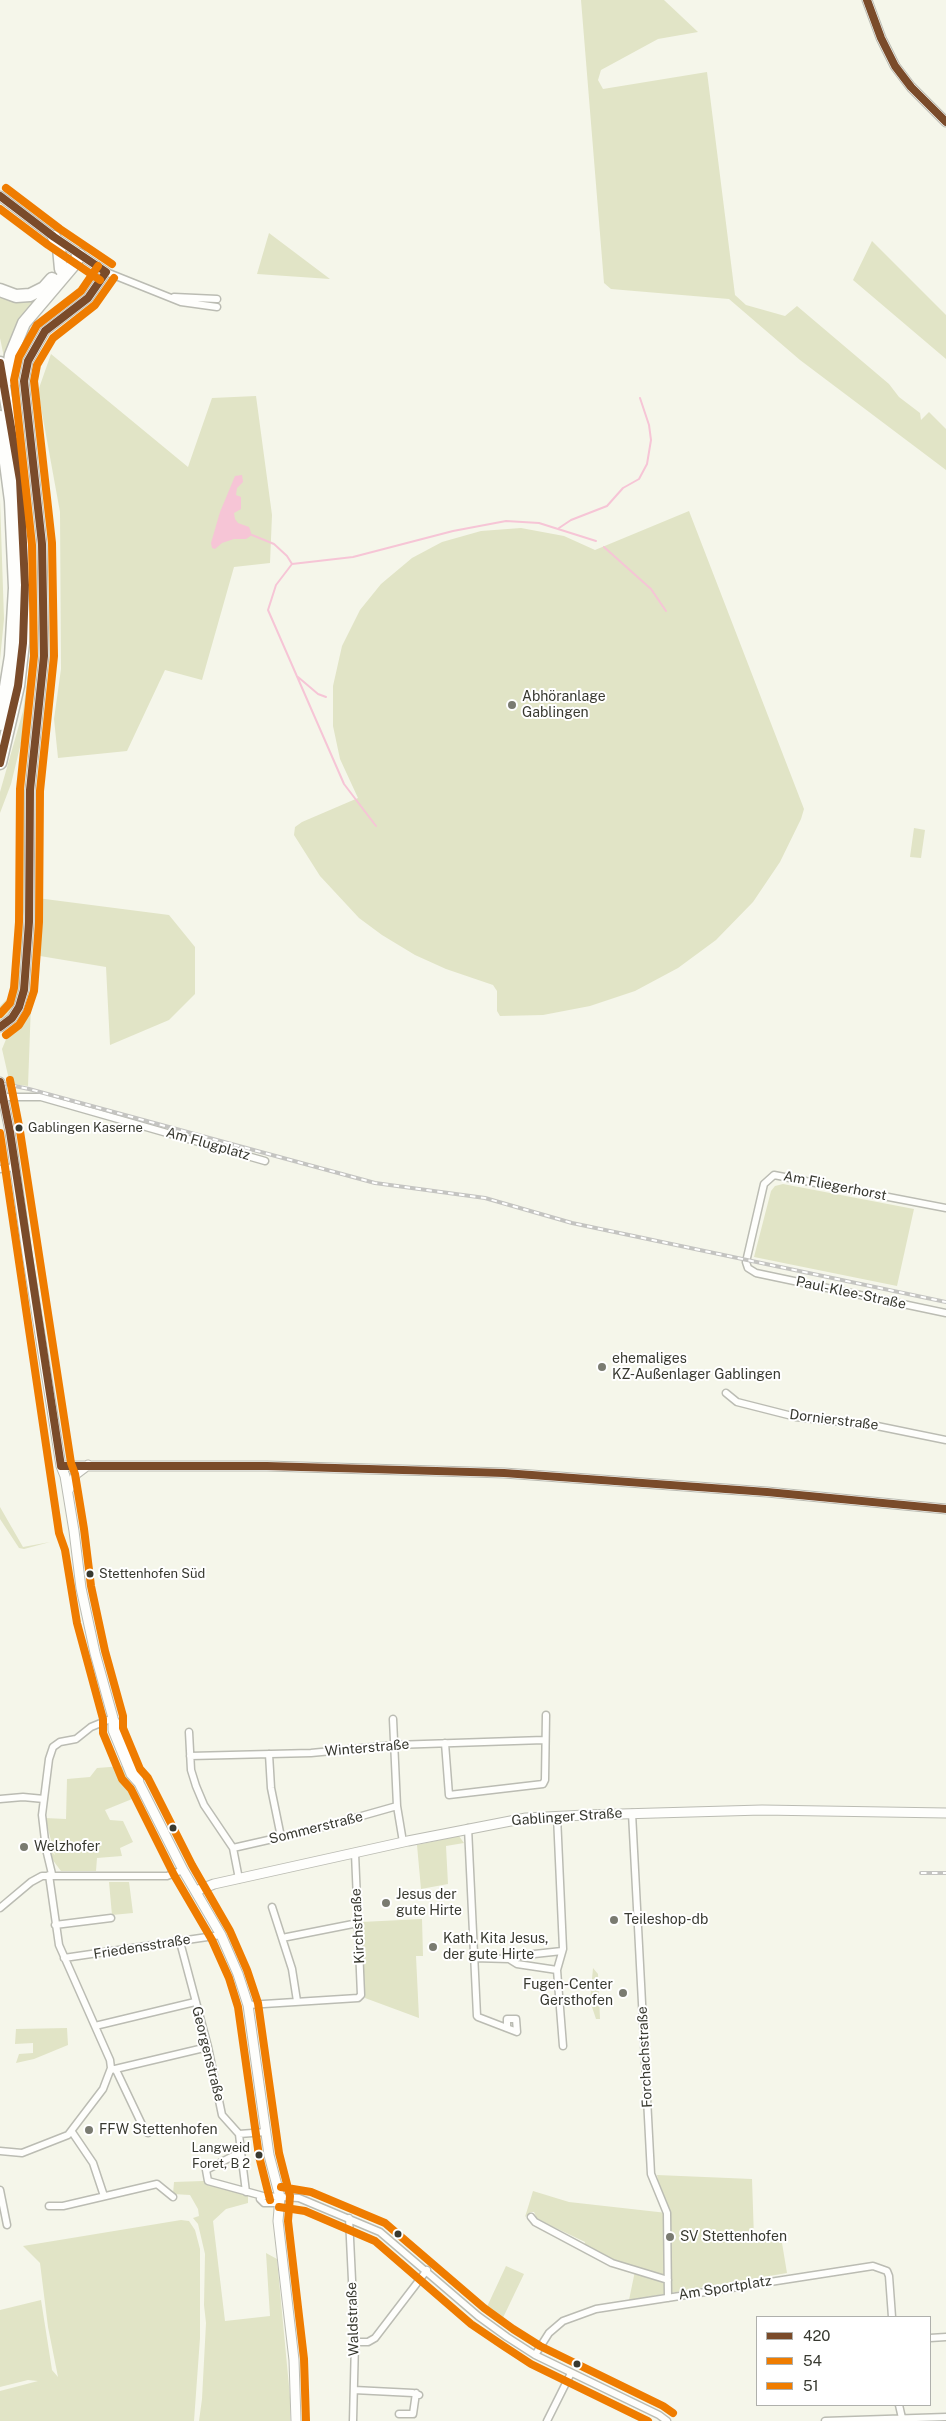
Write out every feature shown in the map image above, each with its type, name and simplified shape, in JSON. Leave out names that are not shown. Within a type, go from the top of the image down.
[{"type":"highway","points":[[54,237],[59,248],[60,269]]},
{"type":"highway","points":[[0,290],[16,296],[30,295],[44,288],[68,259],[79,255]]},
{"type":"highway","points":[[6,390],[11,355],[24,323],[74,264],[79,255]]},
{"type":"highway","points":[[0,363],[6,390],[22,502],[25,585],[24,628],[18,686],[0,764]]},
{"type":"highway","points":[[0,417],[11,494],[15,568],[11,656],[0,724]]},
{"type":"street","points":[[867,0],[881,38],[896,66],[916,94],[946,122]]},
{"type":"street","points":[[0,196],[79,255],[106,272],[194,306],[217,307]]},
{"type":"street","points":[[0,1027],[12,1018],[19,1007],[24,990],[28,922],[30,790],[44,656],[42,544],[24,381],[28,361],[35,345],[45,331],[88,298],[106,272]]},
{"type":"street","points":[[168,296],[217,300]]},
{"type":"street","points":[[0,1082],[4,1097],[61,1468],[60,1480],[69,1532],[75,1547]]},
{"type":"street","name":"Am Flugplatz","points":[[4,1097],[41,1097],[266,1160]]},
{"type":"street","points":[[0,1169],[15,1168]]},
{"type":"street","name":"Am Fliegerhorst","points":[[756,1273],[748,1268],[746,1260],[764,1184],[774,1175],[946,1208]]},
{"type":"street","name":"Paul-Klee-Straße","points":[[756,1273],[946,1314]]},
{"type":"street","name":"Dornierstraße","points":[[726,1393],[737,1402],[796,1417],[877,1426],[946,1440]]},
{"type":"street","points":[[61,1468],[88,1465],[266,1466],[495,1473],[649,1482],[946,1509]]},
{"type":"street","points":[[68,1494],[72,1478],[88,1465]]},
{"type":"street","points":[[61,1468],[65,1476],[87,1621],[113,1718],[113,1730],[131,1774],[139,1783],[183,1870],[221,1935],[238,1974],[248,2005],[266,2132],[280,2200],[278,2221],[294,2360],[296,2421]]},
{"type":"street","points":[[445,1743],[448,1792],[452,1795],[542,1784],[545,1780],[544,1740],[546,1715]]},
{"type":"street","points":[[113,1718],[91,1727],[83,1736],[60,1742],[53,1747],[49,1760],[44,1799],[44,1831],[55,1924],[64,1958],[113,2070],[148,2133]]},
{"type":"street","points":[[393,1719],[397,1806],[403,1842]]},
{"type":"street","points":[[189,1732],[191,1770],[204,1805],[234,1848],[239,1879]]},
{"type":"street","name":"Winterstraße","points":[[190,1756],[311,1753],[394,1745],[544,1740]]},
{"type":"street","points":[[269,1754],[271,1788],[281,1837]]},
{"type":"street","points":[[0,1799],[23,1797],[44,1799]]},
{"type":"street","name":"Sommerstraße","points":[[234,1848],[397,1806]]},
{"type":"street","name":"Gablinger Straße","points":[[196,1891],[214,1884],[403,1842],[468,1828],[518,1820],[557,1816],[762,1810],[946,1813]]},
{"type":"street","name":"Forchachstraße","points":[[632,1813],[651,2174],[668,2213],[668,2298]]},
{"type":"street","points":[[557,1816],[562,1951],[557,1970],[564,2046]]},
{"type":"street","points":[[468,1828],[475,1934],[474,1958],[477,2016],[507,2028]]},
{"type":"street","name":"Kirchstraße","points":[[296,2001],[358,1998],[361,1995],[355,1854]]},
{"type":"street","points":[[0,1908],[37,1878],[50,1875],[167,1876],[183,1870]]},
{"type":"street","points":[[248,2005],[296,2001],[294,1978],[272,1907]]},
{"type":"street","points":[[55,1924],[111,1918]]},
{"type":"street","points":[[282,1938],[358,1923]]},
{"type":"street","name":"Friedensstraße","points":[[64,1958],[221,1935]]},
{"type":"street","name":"Georgenstraße","points":[[180,1942],[208,2047],[222,2115],[239,2134]]},
{"type":"street","points":[[474,1958],[509,1959],[516,1956],[562,1951]]},
{"type":"street","points":[[509,1959],[517,1964],[557,1970]]},
{"type":"street","points":[[95,2026],[195,2002]]},
{"type":"street","points":[[0,2152],[22,2153],[63,2139],[72,2132],[103,2089],[113,2070],[208,2047]]},
{"type":"street","points":[[72,2132],[93,2163],[104,2196]]},
{"type":"street","points":[[246,2192],[239,2134],[266,2132]]},
{"type":"street","points":[[241,2152],[206,2170],[208,2181],[280,2200],[299,2198],[380,2232],[427,2270],[481,2319],[535,2355],[659,2415],[667,2421]]},
{"type":"street","points":[[48,2206],[63,2206],[156,2184],[173,2197]]},
{"type":"street","points":[[0,2190],[7,2225]]},
{"type":"street","points":[[531,2217],[535,2222],[612,2264],[668,2280]]},
{"type":"street","name":"Waldstraße","points":[[348,2218],[355,2342],[353,2421]]},
{"type":"street","name":"Am Sportplatz","points":[[535,2355],[549,2333],[571,2317],[596,2309],[873,2266],[887,2271],[889,2276],[892,2316]]},
{"type":"street","points":[[355,2342],[368,2342],[375,2338],[427,2270]]},
{"type":"street","points":[[931,2338],[946,2338]]},
{"type":"street","points":[[547,2421],[571,2373]]},
{"type":"street","points":[[354,2390],[418,2394],[413,2414],[399,2414]]},
{"type":"street","points":[[899,2406],[902,2418]]},
{"type":"street","points":[[825,2421],[946,2416]]},
{"type":"green space","points":[[581,0],[664,0],[698,32],[658,39],[601,70],[598,80],[603,89],[707,72],[735,295],[746,305],[785,316],[797,306],[889,384],[899,397],[920,413],[921,420],[929,412],[946,429],[946,470],[800,360],[729,299],[611,289],[604,283]]},
{"type":"green space","points":[[269,233],[330,279],[257,274]]},
{"type":"green space","points":[[872,241],[946,315],[946,359],[853,280]]},
{"type":"green space","points":[[0,293],[39,294],[5,362],[0,338]]},
{"type":"green space","points":[[51,354],[188,467],[212,398],[256,396],[272,515],[270,563],[234,567],[202,680],[165,670],[127,751],[58,758],[54,719],[61,669],[60,512],[38,391]]},
{"type":"green space","points":[[0,499],[4,619],[0,660]]},
{"type":"green space","points":[[689,511],[804,809],[801,819],[780,862],[753,902],[716,940],[678,968],[635,991],[590,1006],[543,1015],[500,1016],[497,1011],[497,991],[493,985],[446,969],[415,955],[382,935],[359,918],[320,876],[294,835],[295,827],[302,822],[358,798],[340,759],[333,726],[333,686],[342,646],[360,610],[381,584],[412,558],[442,542],[481,531],[521,528],[564,536],[595,550]]},
{"type":"green space","points":[[30,660],[37,660],[30,706],[11,784],[0,813],[0,792],[23,711]]},
{"type":"green space","points":[[20,786],[23,791],[26,788],[25,906],[22,922],[24,929],[21,990],[14,1009],[0,1020],[0,1006],[10,996],[17,974],[21,968]]},
{"type":"green space","points":[[914,828],[925,830],[921,858],[910,857]]},
{"type":"green space","points":[[37,898],[169,915],[195,947],[195,994],[169,1020],[110,1045],[106,967],[34,955]]},
{"type":"green space","points":[[32,996],[28,1086],[10,1084],[2,1049],[7,1037],[26,1014]]},
{"type":"green space","points":[[783,1184],[914,1209],[897,1286],[754,1257],[771,1191],[775,1186]]},
{"type":"green space","points":[[0,1507],[23,1547],[50,1542],[24,1549],[19,1548],[0,1519]]},
{"type":"green space","points":[[123,1766],[137,1797],[105,1810],[110,1820],[123,1821],[133,1842],[120,1848],[122,1856],[97,1858],[96,1871],[61,1871],[52,1859],[51,1851],[55,1855],[45,1818],[66,1819],[67,1779],[90,1777],[97,1768]]},
{"type":"green space","points":[[459,1836],[464,1843],[446,1846],[448,1884],[421,1889],[417,1845]]},
{"type":"green space","points":[[109,1882],[129,1882],[133,1913],[112,1915]]},
{"type":"green space","points":[[422,1919],[423,1956],[416,1956],[419,2018],[365,1998],[361,1922]]},
{"type":"green space","points":[[593,1968],[598,1974],[600,2019],[596,2019],[590,2001]]},
{"type":"green space","points":[[67,2028],[68,2045],[34,2059],[16,2063],[19,2054],[33,2053],[33,2043],[15,2044],[16,2029]]},
{"type":"green space","name":"SV Stettenhofen","points":[[657,2175],[752,2179],[754,2238],[781,2237],[787,2273],[629,2300],[635,2271],[584,2248],[585,2242],[537,2219],[534,2212],[525,2217],[533,2191],[569,2202],[667,2213],[662,2202]]},
{"type":"green space","points":[[203,2181],[248,2195],[248,2203],[226,2209],[213,2221],[225,2321],[270,2316],[266,2253],[277,2259],[290,2397],[290,2421],[199,2421],[206,2323],[204,2305],[205,2254],[198,2224],[193,2218],[199,2216],[198,2209],[190,2195],[173,2194],[174,2182]]},
{"type":"green space","points":[[181,2220],[189,2221],[195,2230],[200,2249],[200,2338],[194,2421],[0,2421],[0,2391],[38,2381],[28,2380],[0,2387],[0,2310],[41,2300],[52,2370],[58,2377],[48,2327],[40,2263],[23,2246]]},
{"type":"green space","points":[[506,2266],[524,2274],[500,2324],[494,2320],[495,2317],[485,2311]]},
{"type":"shaded area","points":[[242,475],[243,482],[237,488],[236,495],[241,497],[241,509],[234,513],[235,519],[238,523],[249,527],[252,535],[246,539],[234,539],[222,543],[215,549],[212,548],[211,543],[220,512],[235,476]]},
{"type":"waterway","points":[[559,528],[571,520],[607,506],[623,488],[639,479],[647,464],[651,440],[649,425],[640,398]]},
{"type":"waterway","points":[[376,826],[344,784],[268,610],[276,585],[292,564],[353,557],[453,531],[506,521],[539,523],[596,541]]},
{"type":"waterway","points":[[252,535],[274,544],[287,556],[292,564]]},
{"type":"waterway","points":[[604,547],[651,589],[666,611]]},
{"type":"waterway","points":[[298,677],[318,694],[326,697]]},
{"type":"railway","points":[[0,1083],[29,1089],[375,1183],[485,1198],[572,1223],[946,1302]]},
{"type":"railway","points":[[921,1873],[946,1873]]},
{"type":"transit line","name":"420","points":[[867,0],[881,38],[895,66],[911,87],[946,122]]},
{"type":"transit line","name":"51","points":[[6,188],[60,229],[112,264]]},
{"type":"transit line","name":"420","points":[[0,196],[54,237],[106,272]]},
{"type":"transit line","name":"54","points":[[0,209],[48,245],[100,280]]},
{"type":"transit line","name":"51","points":[[0,1014],[10,1003],[14,988],[19,922],[20,789],[34,656],[32,545],[14,380],[19,357],[37,325],[81,291],[98,266]]},
{"type":"transit line","name":"420","points":[[0,1027],[12,1018],[19,1007],[24,990],[29,922],[30,790],[44,656],[42,544],[24,381],[28,361],[45,331],[88,298],[106,272]]},
{"type":"transit line","name":"54","points":[[6,1035],[19,1025],[27,1012],[34,991],[39,922],[40,791],[54,656],[52,543],[34,381],[37,365],[53,338],[95,305],[114,278]]},
{"type":"transit line","name":"420","points":[[0,363],[20,480],[25,585],[23,643],[18,686],[0,763]]},
{"type":"transit line","name":"51","points":[[10,1080],[20,1131],[71,1463],[75,1474],[84,1529],[91,1586],[105,1651],[123,1716],[123,1728],[140,1769],[148,1778],[192,1865],[230,1931],[247,1970],[258,2003],[279,2153],[290,2196],[288,2221],[304,2359],[306,2421]]},
{"type":"transit line","name":"420","points":[[0,1082],[10,1132],[61,1466]]},
{"type":"transit line","name":"54","points":[[0,1133],[59,1533],[65,1550],[77,1623],[103,1719],[103,1733],[122,1779],[131,1789],[174,1875],[212,1940],[229,1978],[238,2007],[259,2156],[270,2200]]},
{"type":"transit line","name":"420","points":[[61,1466],[267,1466],[504,1473],[767,1492],[946,1509]]},
{"type":"transit line","name":"51","points":[[281,2187],[311,2192],[385,2223],[484,2308],[513,2329],[540,2346],[663,2406],[673,2413]]},
{"type":"transit line","name":"54","points":[[279,2207],[305,2211],[375,2241],[471,2324],[502,2345],[531,2364],[648,2421]]},
{"type":"place","name":"Abhöranlage Gablingen","points":[[512,705]]},
{"type":"place","name":"Gablingen Kaserne","points":[[19,1128]]},
{"type":"place","name":"ehemaliges KZ-Außenlager Gablingen","points":[[602,1367]]},
{"type":"place","name":"Stettenhofen Süd","points":[[90,1574]]},
{"type":"place","name":"Welzhofer","points":[[24,1847]]},
{"type":"place","name":"Jesus der gute Hirte","points":[[386,1903]]},
{"type":"place","name":"Teileshop-db","points":[[614,1920]]},
{"type":"place","name":"Kath. Kita Jesus, der gute Hirte","points":[[433,1947]]},
{"type":"place","name":"Fugen-Center Gersthofen","points":[[623,1993]]},
{"type":"place","name":"FFW Stettenhofen","points":[[89,2130]]},
{"type":"place","name":"Langweid Foret, B 2","points":[[259,2155]]},
{"type":"place","name":"SV Stettenhofen","points":[[670,2237]]}]
